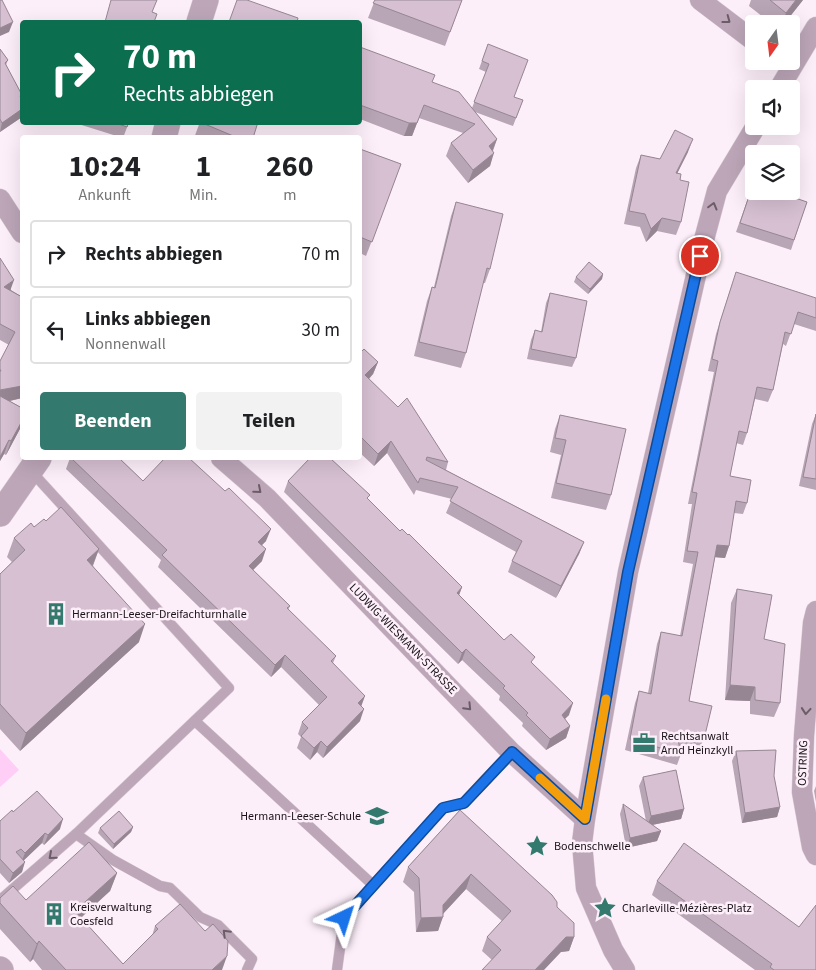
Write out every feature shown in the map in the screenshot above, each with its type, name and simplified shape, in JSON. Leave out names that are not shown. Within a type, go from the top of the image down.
[{"type":"street","points":[[200,20],[206,0]]},
{"type":"street","points":[[700,0],[745,34]]},
{"type":"street","points":[[800,47],[816,26]]},
{"type":"street","points":[[625,970],[613,950],[586,888],[582,843],[585,819],[628,572],[705,236],[717,191],[751,135]]},
{"type":"street","points":[[0,198],[20,230]]},
{"type":"street","name":"LUDWIG-WIESMANN-STRASSE","points":[[223,460],[268,498],[512,752],[585,819]]},
{"type":"street","points":[[0,514],[35,464]]},
{"type":"street","name":"OSTRING","points":[[816,611],[813,623],[802,792],[812,847],[816,855]]},
{"type":"lane","points":[[0,900],[76,834],[229,688],[35,464]]},
{"type":"lane","points":[[194,721],[373,885]]},
{"type":"lane","points":[[337,970],[344,918],[443,808],[464,803],[512,752]]},
{"type":"lane","points":[[76,834],[113,860],[160,886],[170,888],[200,917],[218,925],[252,959],[247,970]]},
{"type":"shaded area","points":[[0,749],[19,770],[0,787]]},
{"type":"building","points":[[0,0],[2,0],[13,22],[0,28]]},
{"type":"building","points":[[111,0],[157,0],[152,12],[157,14],[155,20],[106,20]]},
{"type":"building","points":[[237,0],[247,0],[298,18],[298,20],[230,20]]},
{"type":"building","points":[[375,0],[462,0],[450,32],[373,3]]},
{"type":"building","points":[[770,0],[796,0],[786,13]]},
{"type":"building","points":[[488,44],[528,60],[514,97],[523,100],[516,118],[474,102],[489,64],[482,61]]},
{"type":"building","points":[[362,48],[435,75],[432,82],[459,92],[497,139],[489,146],[494,153],[473,170],[451,143],[475,124],[424,105],[417,123],[409,123],[362,106]]},
{"type":"building","points":[[0,49],[8,60],[5,63],[20,91],[20,110],[2,123],[0,119]]},
{"type":"building","points":[[207,125],[257,125],[254,135],[231,135]]},
{"type":"building","points":[[675,130],[693,139],[676,173],[681,174],[680,180],[689,182],[681,222],[662,218],[651,229],[645,214],[629,211],[641,155],[660,159]]},
{"type":"building","points":[[362,150],[401,164],[372,242],[362,238]]},
{"type":"building","points":[[748,200],[800,200],[807,202],[794,240],[740,223]]},
{"type":"building","points":[[456,202],[503,214],[490,269],[487,268],[466,353],[419,342],[432,287],[435,288]]},
{"type":"building","points":[[0,258],[14,280],[4,287],[20,296],[20,386],[0,390],[0,361],[15,332],[0,324]]},
{"type":"building","points":[[589,262],[603,274],[590,289],[576,277]]},
{"type":"building","points":[[736,272],[816,298],[816,318],[798,312],[791,334],[785,332],[773,390],[757,387],[747,433],[739,431],[730,476],[751,480],[747,503],[736,501],[729,546],[717,545],[689,701],[712,706],[705,735],[696,732],[694,739],[677,735],[681,754],[630,739],[639,691],[651,694],[661,632],[682,636],[698,552],[687,551],[697,493],[692,492],[718,361],[712,359],[720,322]]},
{"type":"building","points":[[550,293],[587,301],[576,358],[531,349],[535,330],[542,332]]},
{"type":"building","points":[[364,349],[378,362],[365,375],[398,407],[407,398],[448,462],[427,457],[426,460],[584,542],[561,586],[512,561],[522,541],[450,501],[458,487],[420,478],[418,483],[391,441],[378,454],[362,438],[362,351]]},
{"type":"building","points":[[0,396],[20,407],[20,425],[0,457]]},
{"type":"building","points":[[816,414],[816,479],[803,477]]},
{"type":"building","points":[[560,415],[626,429],[611,495],[556,483],[566,440],[555,438]]},
{"type":"building","points":[[73,460],[121,460],[143,481],[163,460],[191,460],[225,491],[229,488],[271,529],[258,542],[266,549],[249,566],[290,606],[287,608],[336,656],[331,661],[365,696],[358,703],[364,709],[327,747],[321,741],[314,748],[301,736],[308,728],[302,722],[327,697],[285,655],[275,665],[162,555],[167,550]]},
{"type":"building","points":[[308,460],[332,460],[370,495],[367,498],[400,531],[402,529],[409,534],[462,587],[457,593],[504,640],[511,634],[535,657],[531,662],[573,703],[562,715],[570,726],[550,739],[503,688],[505,686],[466,649],[462,653],[288,481]]},
{"type":"building","name":"Hermann-Leeser-Dreifachturnhalle","points":[[61,507],[99,549],[87,560],[145,624],[26,733],[0,704],[0,574],[25,550],[14,538],[31,523],[34,527],[44,519],[46,521]]},
{"type":"building","points":[[737,589],[772,595],[764,639],[785,644],[780,703],[755,700],[755,687],[730,685]]},
{"type":"building","points":[[776,750],[774,776],[780,807],[745,813],[736,751]]},
{"type":"building","points":[[676,770],[684,809],[651,816],[643,777]]},
{"type":"building","points":[[37,791],[63,819],[48,835],[45,833],[25,853],[21,849],[16,852],[25,862],[13,873],[0,859],[0,821]]},
{"type":"building","points":[[623,804],[661,831],[630,838]]},
{"type":"building","points":[[460,810],[552,895],[557,902],[557,907],[574,923],[574,937],[566,937],[535,970],[482,970],[501,950],[487,937],[511,911],[471,874],[443,905],[443,917],[421,918],[419,878],[408,867]]},
{"type":"building","points":[[119,811],[133,827],[114,844],[100,828]]},
{"type":"building","points":[[89,842],[117,873],[75,911],[123,964],[158,929],[155,926],[180,904],[205,931],[213,924],[228,941],[227,956],[212,970],[66,970],[39,941],[37,944],[0,903],[0,898],[13,886],[26,900]]},
{"type":"building","points":[[684,843],[799,927],[816,905],[816,970],[774,970],[770,967],[772,964],[657,881]]},
{"type":"slow traffic","points":[[540,778],[585,819],[606,699]]},
{"type":"place","name":"Hermann-Leeser-Dreifachturnhalle","points":[[56,614]]},
{"type":"place","name":"Rechtsanwalt Arnd Heinzkyll","points":[[644,743]]},
{"type":"place","name":"Hermann-Leeser-Schule","points":[[377,816]]},
{"type":"place","name":"Bodenschwelle","points":[[537,846]]},
{"type":"place","name":"Charleville-Mézières-Platz","points":[[605,908]]},
{"type":"place","name":"Kreisverwaltung Coesfeld","points":[[54,914]]},
{"type":"route","points":[[344,918],[443,808],[464,803],[512,752],[585,819],[628,572],[700,256]]}]
